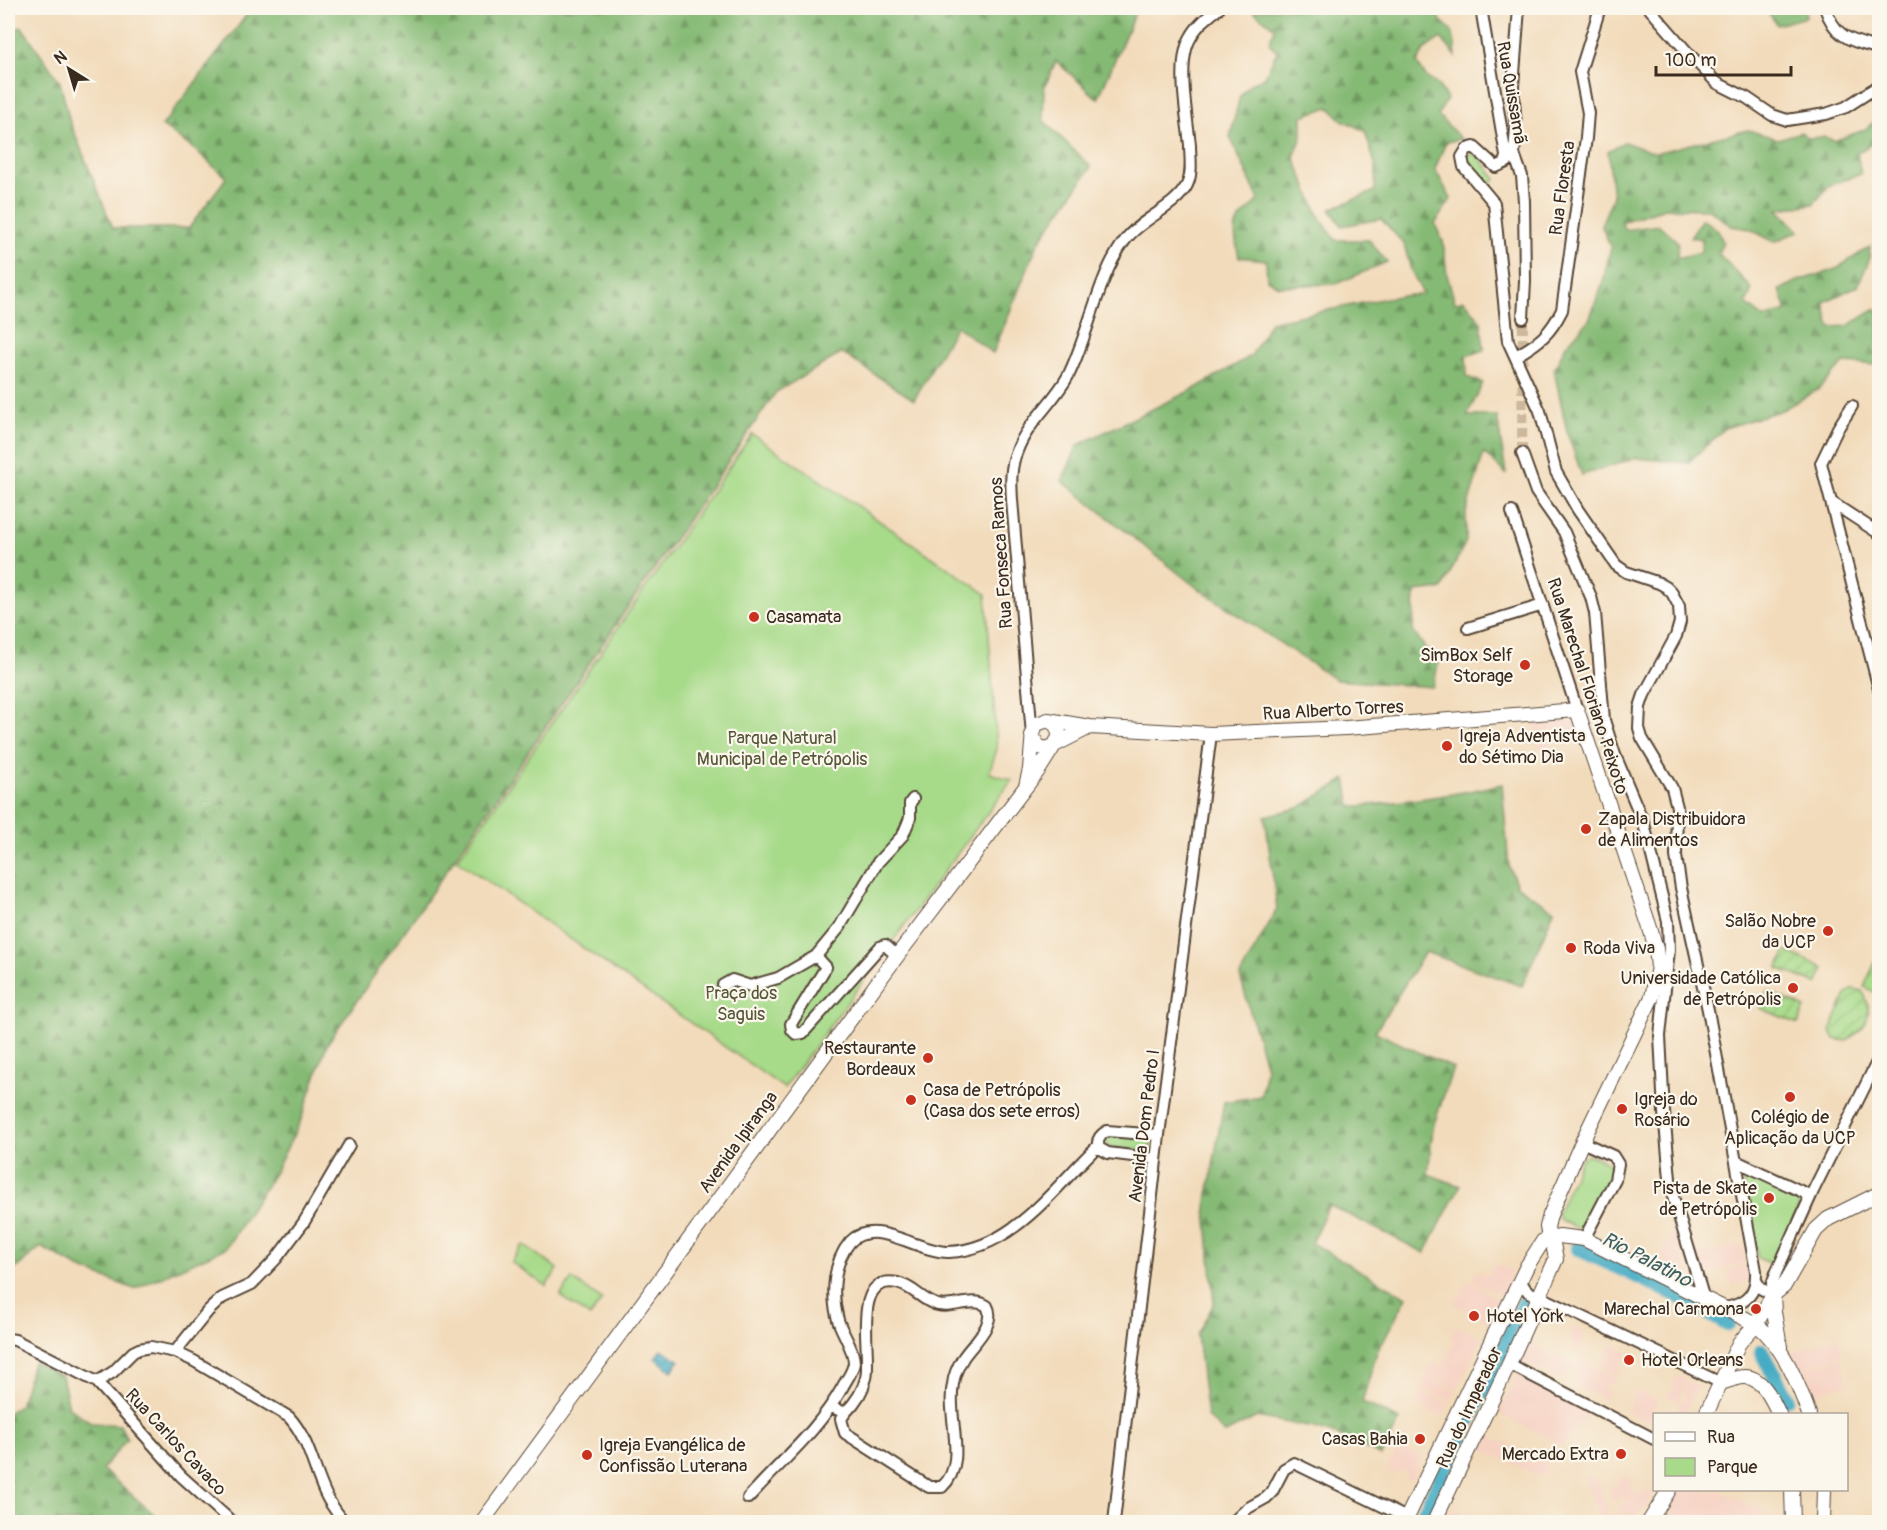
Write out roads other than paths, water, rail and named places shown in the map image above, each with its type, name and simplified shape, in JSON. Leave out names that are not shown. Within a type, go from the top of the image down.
[{"type":"main road","name":"Rua Alberto Torres","points":[[1048,720],[1090,727],[1211,734],[1346,728],[1577,710]]},
{"type":"main road","name":"Rua Marechal Floriano Peixoto","points":[[1549,1238],[1547,1227],[1550,1215],[1582,1142],[1652,997],[1658,967],[1650,928],[1577,710]]},
{"type":"main road","points":[[1048,720],[1056,725],[1060,732],[1059,740],[1051,748],[1043,748],[1035,742],[1032,736],[1037,724],[1048,720]]},
{"type":"main road","name":"Rua Alberto Torres","points":[[1056,744],[1090,727]]},
{"type":"main road","name":"Avenida Ipiranga","points":[[1026,786],[1030,769],[1032,736]]},
{"type":"main road","name":"Avenida Ipiranga","points":[[482,1522],[897,956],[1056,744]]},
{"type":"main road","points":[[1706,1413],[1739,1343],[1756,1324],[1773,1295],[1784,1286],[1816,1230],[1822,1223],[1880,1193]]},
{"type":"main road","points":[[1549,1238],[1559,1236],[1584,1239],[1756,1324],[1772,1339],[1782,1354],[1809,1413]]},
{"type":"main road","name":"Rua do Imperador","points":[[1406,1520],[1521,1278],[1535,1252],[1543,1241],[1549,1238],[1556,1258],[1509,1364],[1434,1522]]},
{"type":"main road","points":[[1513,1295],[1523,1295],[1538,1300]]},
{"type":"main road","points":[[1773,1295],[1782,1354]]},
{"type":"main road","points":[[1729,1310],[1738,1325],[1739,1343]]},
{"type":"main road","points":[[1721,1383],[1745,1377],[1755,1380],[1764,1388],[1778,1413]]},
{"type":"main road","points":[[1649,1522],[1668,1491]]},
{"type":"main road","points":[[1792,1491],[1793,1522]]},
{"type":"main road","points":[[1823,1522],[1824,1491]]},
{"type":"street","name":"Rua Fonseca Ramos","points":[[1032,736],[1012,500],[1012,462],[1026,433],[1067,377],[1085,337],[1115,256],[1127,238],[1140,225],[1181,194],[1188,183],[1190,152],[1184,70],[1186,50],[1190,38],[1199,26],[1219,8]]},
{"type":"street","name":"Rua Quissamã","points":[[1481,8],[1511,158],[1496,167],[1474,147],[1467,149],[1462,157],[1464,166],[1494,203],[1505,324],[1508,341],[1516,356]]},
{"type":"street","points":[[1519,8],[1514,68],[1516,127],[1511,158],[1522,176],[1524,201],[1526,281],[1523,318]]},
{"type":"street","name":"Rua Floresta","points":[[1516,356],[1539,343],[1554,327],[1562,310],[1588,113],[1580,72],[1600,8]]},
{"type":"street","points":[[1649,8],[1717,83],[1747,98],[1772,115],[1787,120],[1826,114],[1845,107],[1880,84]]},
{"type":"street","points":[[1825,8],[1831,24],[1841,34],[1852,41],[1880,49]]},
{"type":"street","points":[[1516,356],[1540,411],[1556,472],[1578,510],[1620,569],[1659,583],[1672,593],[1679,606],[1680,622],[1676,636],[1644,695],[1640,707],[1639,728],[1642,738],[1672,788],[1677,807],[1676,856],[1681,888],[1708,1010],[1757,1276],[1760,1288],[1773,1295]]},
{"type":"street","points":[[1852,406],[1821,462],[1880,693]]},
{"type":"street","points":[[1522,453],[1536,492],[1563,532],[1591,597],[1595,613],[1604,720],[1615,755],[1644,824],[1668,921],[1669,950],[1660,1036],[1671,1190],[1703,1296]]},
{"type":"street","points":[[1831,502],[1880,534]]},
{"type":"street","name":"Rua Marechal Floriano Peixoto","points":[[1512,512],[1577,710]]},
{"type":"street","points":[[1468,628],[1543,604]]},
{"type":"street","points":[[1028,699],[1040,715],[1048,720]]},
{"type":"street","name":"Avenida Dom Pedro I","points":[[1114,1522],[1156,1158],[1211,734]]},
{"type":"street","points":[[723,985],[732,980],[750,986],[778,978],[816,956],[839,928],[878,862],[903,835],[910,818],[910,803],[913,799]]},
{"type":"street","points":[[816,956],[826,967],[791,1024],[796,1034],[809,1028],[880,947],[885,945],[897,956]]},
{"type":"street","points":[[1773,1295],[1772,1284],[1809,1195],[1878,1061]]},
{"type":"street","points":[[748,1498],[777,1465],[819,1425],[851,1373],[854,1363],[838,1319],[834,1293],[836,1272],[843,1252],[850,1242],[866,1232],[885,1233],[927,1248],[948,1252],[971,1248],[988,1242],[1033,1212],[1098,1146],[1099,1138],[1107,1131],[1159,1135]]},
{"type":"street","points":[[1582,1142],[1613,1156],[1618,1164],[1615,1180],[1584,1239]]},
{"type":"street","points":[[175,1352],[215,1304],[222,1298],[252,1284],[276,1259],[304,1222],[349,1145]]},
{"type":"street","points":[[1098,1146],[1108,1153],[1156,1158]]},
{"type":"street","points":[[1736,1161],[1809,1195]]},
{"type":"street","points":[[1757,1276],[1766,1278],[1776,1273]]},
{"type":"street","points":[[1729,1310],[1753,1294],[1757,1276]]},
{"type":"street","points":[[1521,1278],[1525,1290],[1538,1300],[1721,1383]]},
{"type":"street","points":[[885,1283],[897,1283],[938,1306],[978,1302],[987,1306],[990,1314],[984,1330],[964,1357],[952,1384],[950,1402],[956,1444],[954,1464],[947,1482],[942,1487],[929,1487],[845,1433],[842,1419],[845,1413],[859,1397],[866,1380],[868,1355],[865,1320],[867,1304],[875,1289],[885,1283]]},
{"type":"street","points":[[8,1339],[15,1340],[97,1382],[113,1372],[124,1358],[139,1348],[151,1347],[175,1352],[194,1361],[289,1417],[305,1439],[326,1496],[344,1522]]},
{"type":"street","points":[[1509,1364],[1653,1438]]},
{"type":"street","name":"Rua Carlos Cavaco","points":[[97,1382],[181,1476],[232,1522]]},
{"type":"street","points":[[832,1407],[845,1413]]},
{"type":"street","points":[[1233,1522],[1248,1508],[1266,1498],[1272,1492],[1284,1469],[1294,1463],[1406,1520]]},
{"type":"water","points":[[662,1349],[679,1361],[672,1371],[655,1358]]},
{"type":"waterway","name":"Rio Palatino","points":[[1578,1248],[1676,1294],[1728,1324]]},
{"type":"waterway","name":"Rio Palatino","points":[[1420,1522],[1524,1304]]},
{"type":"waterway","name":"Rio Palatino","points":[[1762,1352],[1786,1398]]},
{"type":"tunnel","points":[[1522,453],[1523,318]]},
{"type":"place","name":"Casamata","points":[[754,617]]},
{"type":"place","name":"SimBox Self Storage","points":[[1525,665]]},
{"type":"place","name":"Igreja Adventista do Sétimo Dia","points":[[1447,746]]},
{"type":"place","name":"Zapala Distribuidora de Alimentos","points":[[1586,829]]},
{"type":"place","name":"Salão Nobre da UCP","points":[[1828,931]]},
{"type":"place","name":"Roda Viva","points":[[1571,948]]},
{"type":"place","name":"Universidade Católica de Petrópolis","points":[[1793,988]]},
{"type":"place","name":"Restaurante Bordeaux","points":[[928,1058]]},
{"type":"place","name":"Colégio de Aplicação da UCP","points":[[1790,1097]]},
{"type":"place","name":"Casa de Petrópolis (Casa dos sete erros)","points":[[911,1100]]},
{"type":"place","name":"Igreja do Rosário","points":[[1622,1109]]},
{"type":"place","name":"Pista de Skate de Petrópolis","points":[[1769,1198]]},
{"type":"place","name":"Marechal Carmona","points":[[1756,1309]]},
{"type":"place","name":"Hotel York","points":[[1474,1316]]},
{"type":"place","name":"Hotel Orleans","points":[[1629,1360]]},
{"type":"place","name":"Casas Bahia","points":[[1420,1439]]},
{"type":"place","name":"Mercado Extra","points":[[1621,1454]]},
{"type":"place","name":"Igreja Evangélica de Confissão Luterana","points":[[587,1455]]},
{"type":"park label","name":"Parque Natural Municipal de Petrópolis","points":[[782,748]]},
{"type":"park label","name":"Praça dos Saguis","points":[[741,1003]]}]
